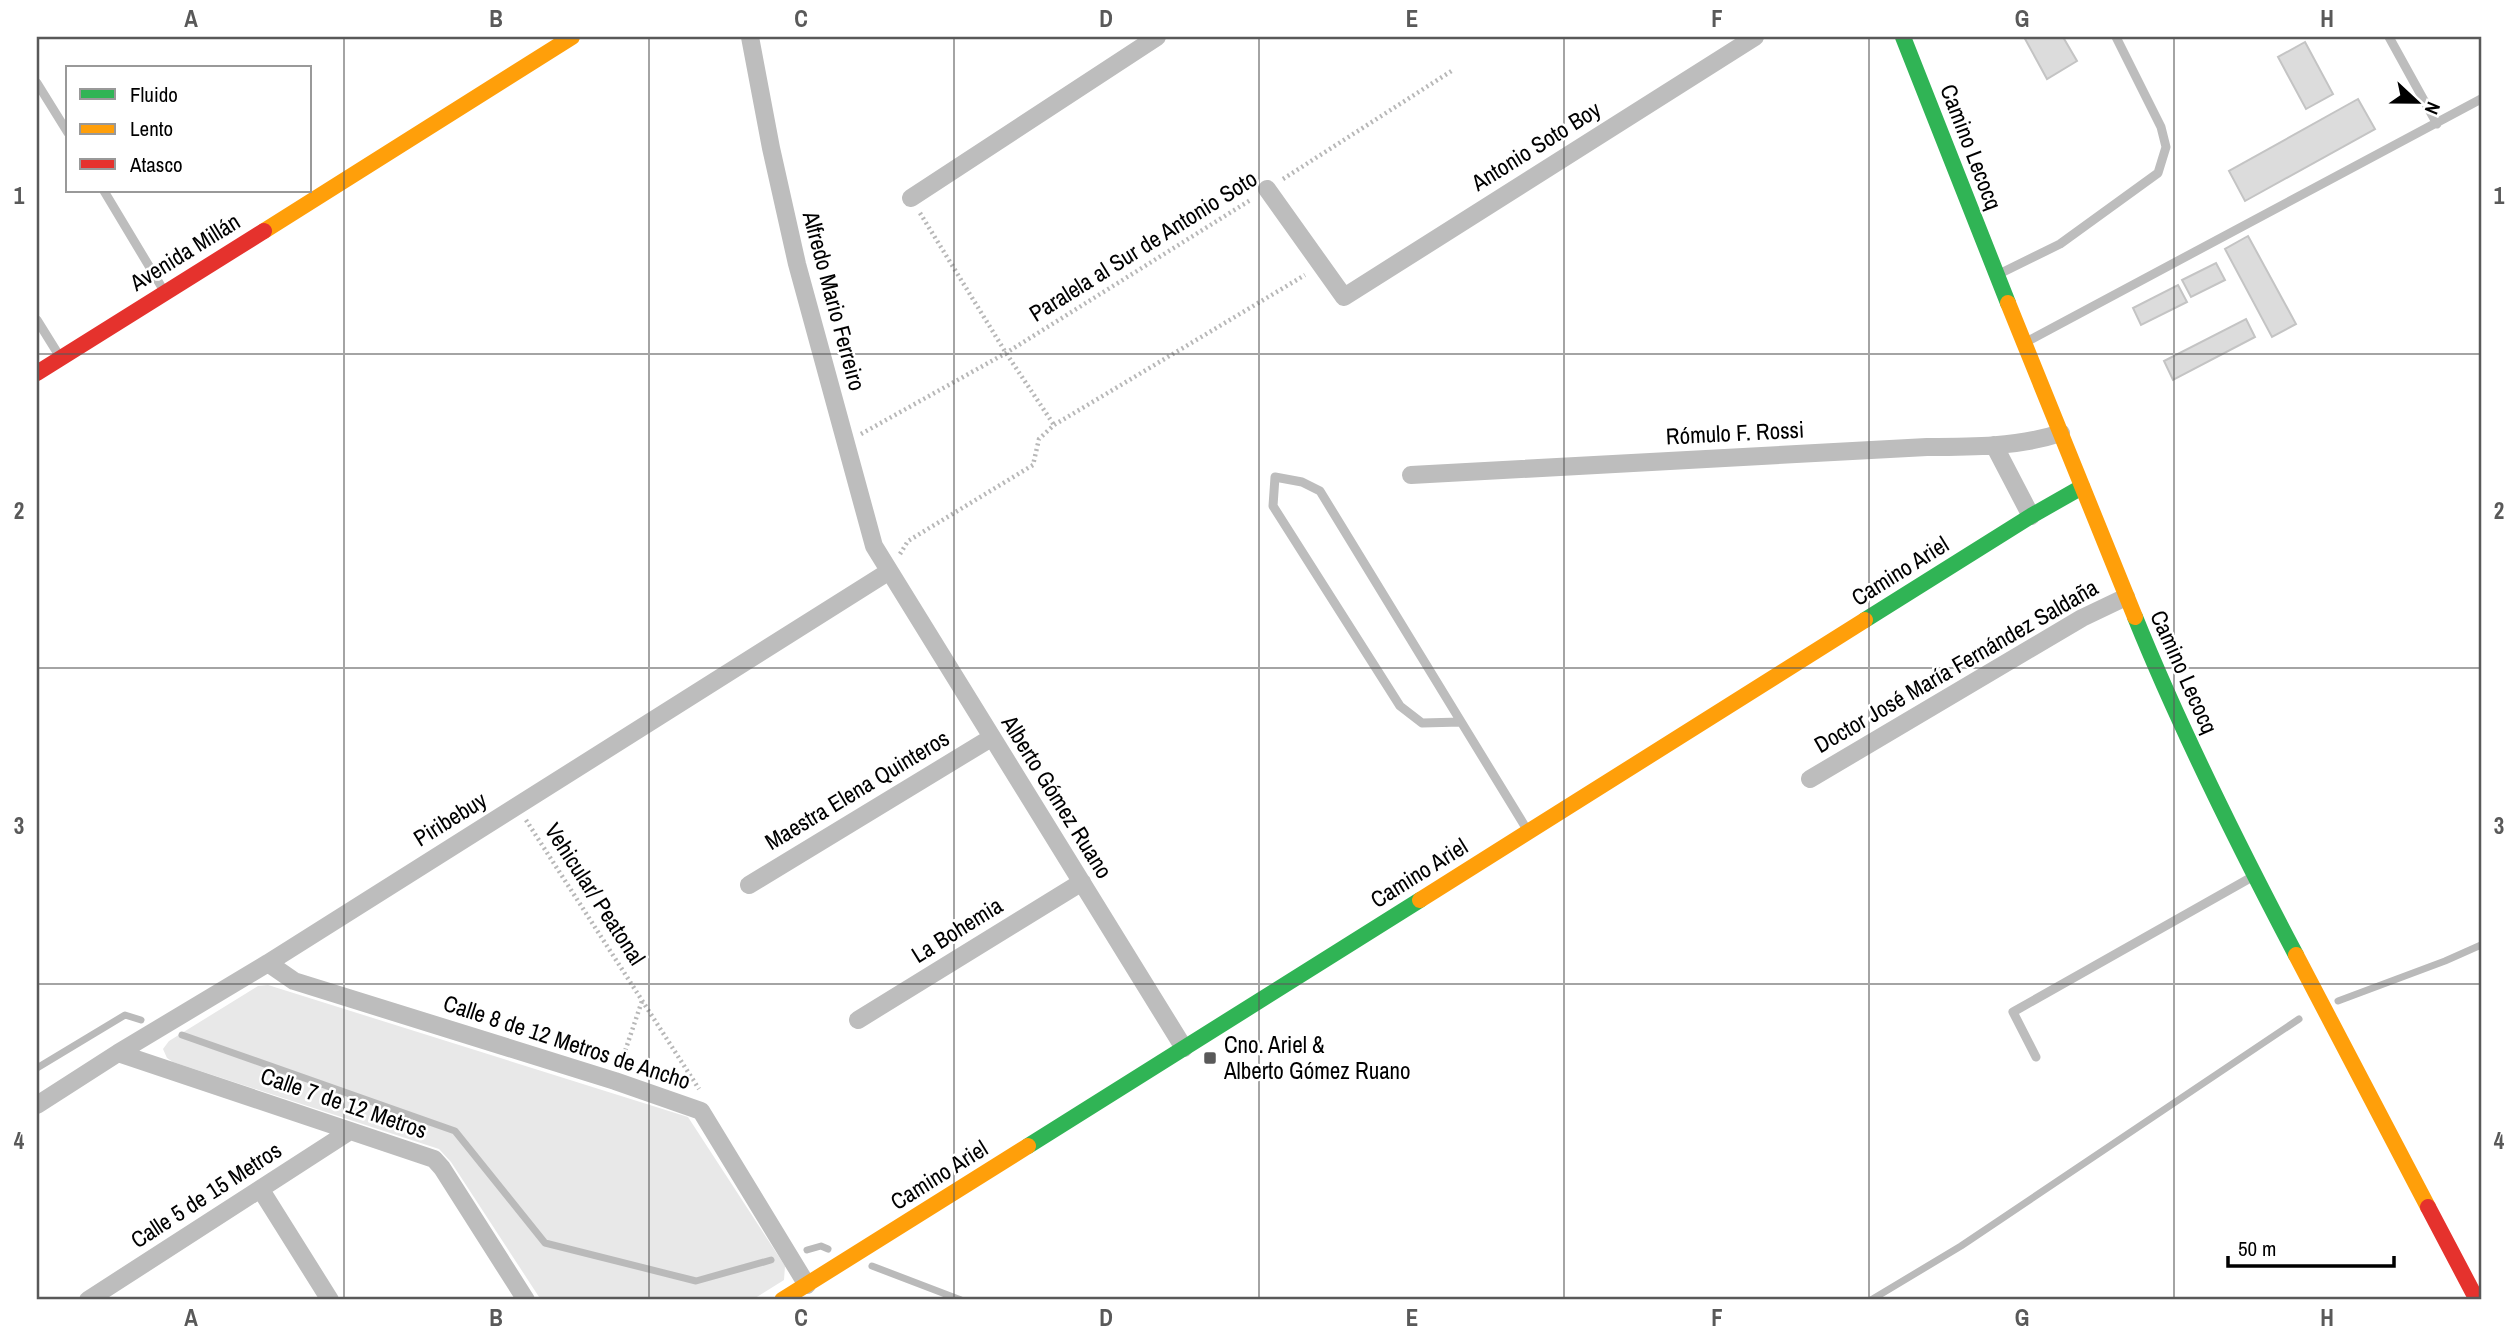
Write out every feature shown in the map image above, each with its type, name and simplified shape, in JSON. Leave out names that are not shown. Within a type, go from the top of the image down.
[{"type":"street","name":"Avenida Millán","points":[[37,373],[572,37]]},
{"type":"street","name":"Alfredo Mario Ferreiro","points":[[750,37],[797,264],[874,546],[888,572]]},
{"type":"street","points":[[911,198],[1157,37]]},
{"type":"street","name":"Camino Lecocq","points":[[1903,37],[2168,698],[2254,876],[2477,1300]]},
{"type":"street","name":"Antonio Soto Boy","points":[[1321,265],[1343,297],[1752,38]]},
{"type":"street","points":[[1267,189],[1321,265]]},
{"type":"street","name":"Rómulo F. Rossi","points":[[1411,475],[1994,445],[2038,440],[2061,433]]},
{"type":"street","points":[[1994,445],[2031,516]]},
{"type":"street","name":"Camino Ariel","points":[[782,1300],[2031,516],[2082,487]]},
{"type":"street","name":"Alberto Gómez Ruano","points":[[888,572],[1184,1048]]},
{"type":"street","name":"Piribebuy","points":[[37,1105],[268,963],[888,572]]},
{"type":"street","name":"Doctor José María Fernández Saldaña","points":[[1810,779],[2082,618],[2126,597]]},
{"type":"street","name":"Maestra Elena Quinteros","points":[[749,885],[991,738]]},
{"type":"street","name":"La Bohemia","points":[[858,1020],[1082,883]]},
{"type":"street","name":"Calle 8 de 12 Metros de Ancho","points":[[268,963],[294,981],[614,1081],[701,1111],[807,1285]]},
{"type":"street","name":"Calle 7 de 12 Metros","points":[[118,1053],[434,1159],[526,1300]]},
{"type":"street","name":"Calle 5 de 15 Metros","points":[[88,1300],[350,1130]]},
{"type":"street","points":[[261,1189],[330,1300]]},
{"type":"lane","points":[[1997,275],[2060,244],[2158,173],[2166,147],[2161,127],[2116,37]]},
{"type":"lane","points":[[2389,37],[2437,124]]},
{"type":"lane","points":[[37,83],[66,130]]},
{"type":"lane","points":[[2025,343],[2481,99]]},
{"type":"lane","points":[[105,192],[165,292]]},
{"type":"lane","points":[[37,320],[61,358]]},
{"type":"lane","points":[[1461,722],[1422,723],[1400,706],[1273,506],[1275,477],[1302,482],[1320,491],[1461,722],[1528,832]]},
{"type":"lane","points":[[2036,1057],[2013,1012],[2254,876]]},
{"type":"path","name":"Paralela al Sur de Antonio Soto","points":[[846,442],[1006,353],[1453,70]]},
{"type":"path","points":[[911,198],[1006,353],[1054,425]]},
{"type":"path","points":[[888,572],[908,541],[1033,466],[1039,439],[1054,425],[1321,265]]},
{"type":"path","name":"Vehicular/ Peatonal","points":[[517,806],[700,1090],[701,1111]]},
{"type":"path","name":"Vehicular/ Peatonal","points":[[614,1081],[642,1000]]},
{"type":"shaded area","points":[[268,985],[688,1117],[785,1266],[784,1280],[752,1300],[541,1300],[451,1162],[439,1149],[167,1058],[163,1049],[169,1041],[258,986]]},
{"type":"building","points":[[2024,37],[2063,37],[2077,61],[2047,79]]},
{"type":"building","points":[[2305,42],[2333,94],[2306,109],[2278,57]]},
{"type":"building","points":[[2358,99],[2375,129],[2245,201],[2229,171]]},
{"type":"building","points":[[2248,236],[2296,324],[2272,337],[2225,249]]},
{"type":"building","points":[[2216,263],[2225,280],[2191,297],[2182,280]]},
{"type":"building","points":[[2178,285],[2187,302],[2141,325],[2133,308]]},
{"type":"building","points":[[2246,319],[2255,337],[2173,380],[2164,361]]},
{"type":"waterway","points":[[2338,1001],[2481,945]]},
{"type":"waterway","points":[[37,1068],[125,1015],[141,1020]]},
{"type":"waterway","points":[[1871,1300],[1961,1246],[2299,1019]]},
{"type":"waterway","points":[[182,1035],[455,1131],[545,1243],[696,1281],[771,1260]]},
{"type":"waterway","points":[[807,1250],[821,1246],[828,1249]]},
{"type":"waterway","points":[[872,1266],[961,1300]]},
{"type":"traffic: fast","points":[[1903,37],[2008,303]]},
{"type":"traffic: fast","points":[[1865,620],[2082,487]]},
{"type":"traffic: fast","points":[[2135,617],[2211,788],[2296,955]]},
{"type":"traffic: fast","points":[[1028,1146],[1420,900]]},
{"type":"traffic: slow","points":[[264,231],[572,37]]},
{"type":"traffic: slow","points":[[2008,303],[2135,617]]},
{"type":"traffic: slow","points":[[1420,900],[1865,620]]},
{"type":"traffic: slow","points":[[2296,955],[2428,1207]]},
{"type":"traffic: slow","points":[[782,1300],[1028,1146]]},
{"type":"traffic: jam","points":[[37,373],[264,231]]},
{"type":"traffic: jam","points":[[2428,1207],[2477,1300]]},
{"type":"place","name":"Cno. Ariel & Alberto Gómez Ruano","points":[[1210,1058]]}]
